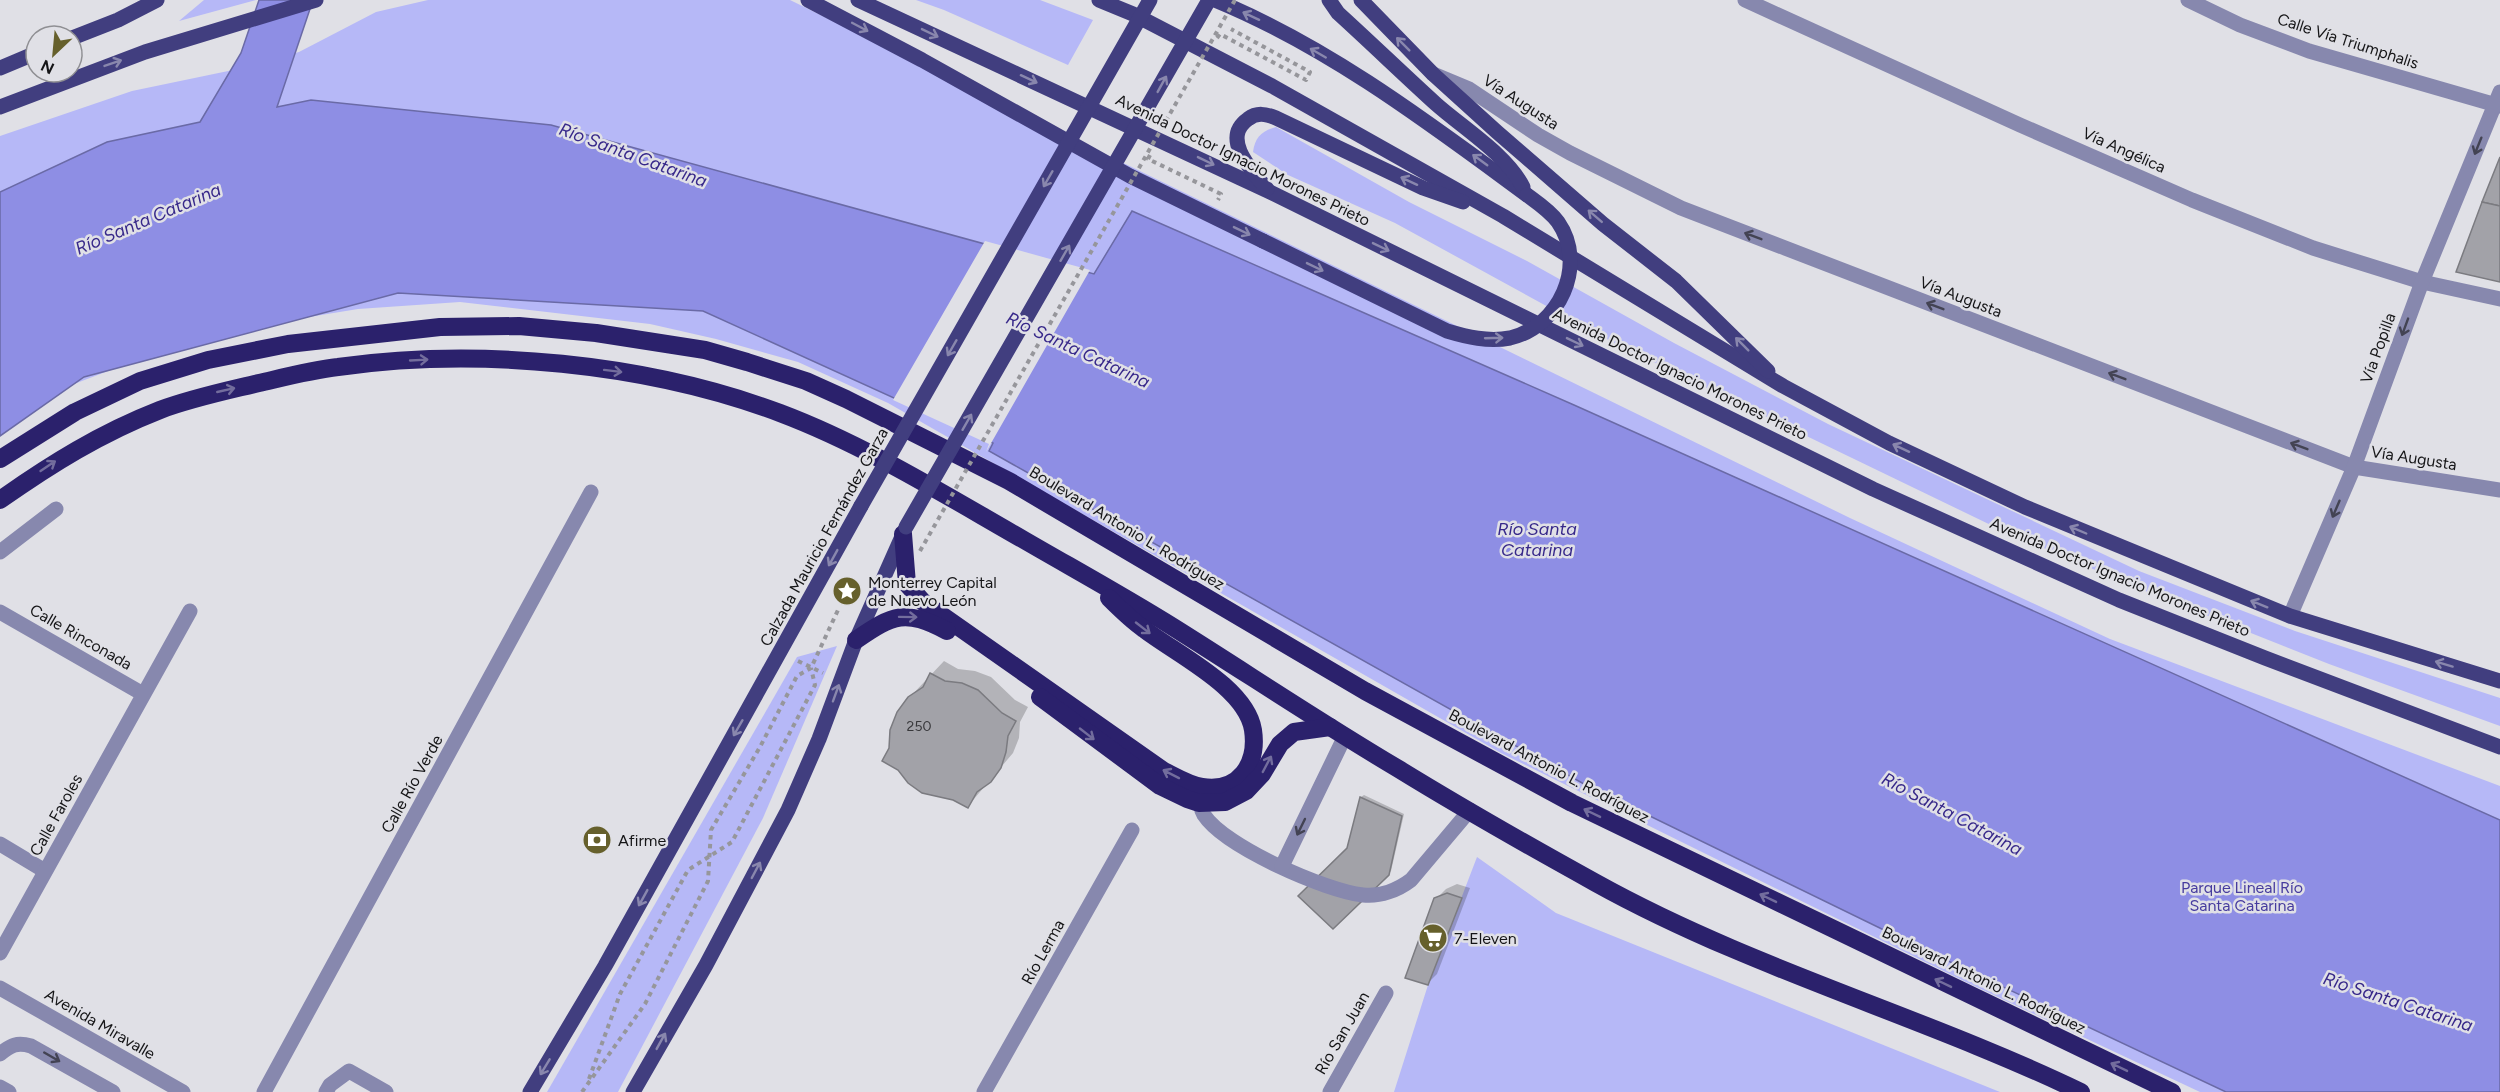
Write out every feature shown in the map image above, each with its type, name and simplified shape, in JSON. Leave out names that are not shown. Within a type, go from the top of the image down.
[{"type":"highway","name":"Boulevard Antonio L. Rodríguez","points":[[0,459],[75,412],[140,381],[208,360],[288,344],[440,327],[519,326],[618,336],[705,350],[747,362],[806,381],[846,399],[1010,481],[1365,691],[1572,803],[2172,1092]]},
{"type":"highway","points":[[0,500],[54,462],[110,432],[163,409],[215,393],[337,367],[444,359],[504,360],[643,375],[718,392],[783,414],[843,441],[939,492],[1170,625],[1338,732],[1470,810],[1600,885],[1675,924],[2026,1066],[2081,1092]]},
{"type":"highway","points":[[905,530],[907,584],[923,602],[1200,795],[1225,802],[1246,791],[1262,774],[1280,744],[1294,732],[1338,732]]},
{"type":"highway","points":[[856,640],[890,620],[900,617],[923,618],[972,647],[1105,747],[1160,786],[1187,800],[1229,785],[1244,774],[1249,765],[1253,743],[1252,728],[1243,705],[1226,688],[1143,629],[1084,574]]},
{"type":"main road","points":[[84,33],[118,20],[156,0]]},
{"type":"main road","points":[[0,107],[145,52],[316,0]]},
{"type":"main road","points":[[808,0],[922,60],[1130,176],[1447,331],[1480,338],[1511,338],[1538,326],[1555,310],[1565,289],[1570,270],[1569,249],[1559,224],[1550,213],[1412,112],[1357,75],[1285,34],[1215,0]]},
{"type":"main road","name":"Avenida Doctor Ignacio Morones Prieto","points":[[858,0],[1270,192],[1874,489],[2108,595],[2265,658],[2500,747]]},
{"type":"main road","name":"Avenida Doctor Ignacio Morones Prieto","points":[[1099,0],[1133,14],[1272,86],[1503,216],[1783,386],[1889,443],[2025,507],[2290,616],[2500,681]]},
{"type":"main road","name":"Calzada Mauricio Fernández Garza","points":[[530,1092],[605,966],[861,506],[1150,0]]},
{"type":"main road","points":[[633,1092],[706,965],[788,810],[819,739],[856,640],[905,530],[1209,0]]},
{"type":"main road","points":[[1329,0],[1338,13],[1504,162],[1519,179],[1527,195]]},
{"type":"main road","points":[[1361,0],[1433,74],[1603,224],[1676,281],[1783,386]]},
{"type":"main road","points":[[0,68],[24,58]]},
{"type":"main road","points":[[1270,192],[1251,169],[1238,147],[1237,135],[1244,123],[1256,115],[1266,114],[1276,118],[1423,188],[1503,216]]},
{"type":"street","name":"Vía Angélica","points":[[1745,0],[2020,125],[2192,200],[2313,248],[2422,282],[2500,299]]},
{"type":"street","name":"Calle Vía Triumphalis","points":[[2188,0],[2240,25],[2309,51],[2498,101]]},
{"type":"street","name":"Vía Augusta","points":[[1433,74],[1469,89],[1538,135],[1570,153],[1681,208],[2354,467],[2500,490]]},
{"type":"street","name":"Vía Popilla","points":[[2290,616],[2354,467],[2422,282],[2498,101]]},
{"type":"street","name":"Calle Río Verde","points":[[264,1092],[591,492]]},
{"type":"street","points":[[0,552],[56,509]]},
{"type":"street","name":"Calle Faroles","points":[[0,953],[190,611]]},
{"type":"street","name":"Calle Rinconada","points":[[0,612],[143,694]]},
{"type":"street","points":[[1282,866],[1338,732]]},
{"type":"street","points":[[1200,795],[1203,813],[1227,837],[1257,855],[1282,866],[1334,888],[1364,896],[1399,889],[1411,880],[1470,810]]},
{"type":"street","name":"Río Lerma","points":[[984,1092],[1132,830]]},
{"type":"street","points":[[0,843],[45,871]]},
{"type":"street","name":"Avenida Miravalle","points":[[0,988],[183,1092]]},
{"type":"street","name":"Río San Juan","points":[[1330,1092],[1386,993]]},
{"type":"street","points":[[0,1054],[11,1045],[20,1043],[31,1046],[113,1092]]},
{"type":"street","points":[[326,1092],[330,1085],[349,1071],[386,1092]]},
{"type":"street","points":[[0,1087],[9,1092]]},
{"type":"path","points":[[920,551],[1234,0]]},
{"type":"path","points":[[1220,34],[1306,80],[1310,72],[1221,23]]},
{"type":"path","points":[[582,1092],[645,1004],[708,881],[711,830],[760,747],[796,676],[811,668],[838,610]]},
{"type":"path","points":[[798,661],[823,673]]},
{"type":"path","points":[[587,1084],[626,984],[688,870],[732,842],[815,685],[811,668]]},
{"type":"green space","points":[[204,0],[256,0],[179,21]]},
{"type":"green space","name":"Río Santa Catarina","points":[[428,0],[790,0],[1850,518],[2110,639],[2500,786],[2500,1092],[2200,1092],[1968,983],[1501,753],[888,403],[798,362],[716,339],[650,324],[460,302],[358,309],[205,334],[61,389],[0,423],[0,136],[132,91],[233,70],[299,52],[376,12]]},
{"type":"green space","points":[[916,0],[1040,0],[1093,20],[1068,65],[944,10]]},
{"type":"green space","points":[[1276,127],[1409,202],[1527,261],[1674,343],[1828,424],[2139,571],[2295,631],[2500,698],[2500,726],[2329,664],[2135,587],[1997,528],[1616,344],[1395,223],[1288,175],[1253,152],[1255,142],[1260,135]]},
{"type":"green space","points":[[837,646],[763,818],[618,1092],[547,1092],[797,657]]},
{"type":"green space","points":[[1477,857],[1556,913],[2000,1092],[1394,1092],[1428,985]]},
{"type":"water","name":"Río Santa Catarina","points":[[259,0],[313,0],[277,107],[311,100],[551,125],[1094,274],[1132,211],[1574,405],[2500,820],[2500,1092],[2226,1092],[1927,951],[1584,784],[989,451],[993,443],[703,311],[398,293],[84,377],[0,436],[0,192],[107,142],[200,122],[241,53]]},
{"type":"pier","points":[[985,241],[1090,270],[986,452],[989,444],[893,400]]},
{"type":"building","points":[[2500,157],[2500,206],[2482,202]]},
{"type":"building","points":[[2482,202],[2500,206],[2500,282],[2456,272]]},
{"type":"building","points":[[930,673],[945,681],[962,683],[978,690],[1002,713],[1016,721],[1008,736],[1001,768],[991,782],[977,792],[968,808],[953,800],[922,793],[908,783],[898,770],[882,761],[889,748],[890,730],[897,712],[908,697],[923,687]]},
{"type":"building","points":[[1360,797],[1402,816],[1389,875],[1333,929],[1298,896],[1347,848]]},
{"type":"building","name":"7-Eleven","points":[[1447,893],[1462,898],[1428,985],[1405,978],[1434,898]]},
{"type":"place","name":"Monterrey Capital de Nuevo León","points":[[847,591]]},
{"type":"place","name":"Afirme","points":[[597,840]]},
{"type":"place","name":"7-Eleven","points":[[1433,938]]},
{"type":"park label","name":"Parque Lineal Río Santa Catarina","points":[[2242,896]]}]
